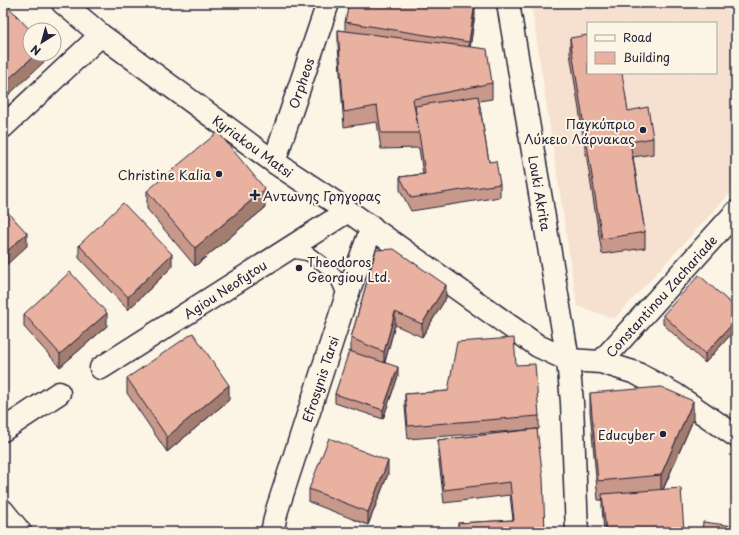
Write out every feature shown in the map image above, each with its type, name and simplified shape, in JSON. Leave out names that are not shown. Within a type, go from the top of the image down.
[{"type":"street","name":"Kyriakou Matsi","points":[[63,3],[101,35],[274,162],[348,211],[538,346],[568,360]]},
{"type":"street","name":"Orpheos","points":[[274,162],[328,3]]},
{"type":"street","name":"Louki Akrita","points":[[508,3],[568,360],[572,402],[577,532]]},
{"type":"street","points":[[3,127],[101,35]]},
{"type":"street","name":"Agiou Neofytou","points":[[101,368],[348,211]]},
{"type":"street","name":"Constantinou Zachariade","points":[[601,362],[736,212]]},
{"type":"street","name":"Efrosynis Tarsi","points":[[272,532],[277,510],[346,298],[372,228]]},
{"type":"street","points":[[568,360],[601,362],[636,373],[676,395],[736,436]]},
{"type":"street","points":[[3,430],[59,393]]},
{"type":"street","points":[[3,511],[20,532]]},
{"type":"lane","points":[[287,250],[309,254],[324,264],[337,278],[346,298]]},
{"type":"shaded area","name":"Παγκύπριο Λύκειο Λάρνακας","points":[[531,3],[736,3],[736,187],[614,319],[577,306]]},
{"type":"building","points":[[3,3],[5,3],[23,22],[22,62],[27,62],[3,84]]},
{"type":"building","points":[[349,3],[475,3],[469,42],[345,22]]},
{"type":"building","points":[[338,30],[487,49],[492,83],[413,99],[419,133],[381,133],[377,106],[344,112]]},
{"type":"building","points":[[587,35],[587,74],[622,74],[628,111],[648,107],[653,138],[630,142],[645,232],[602,239],[570,38]]},
{"type":"building","points":[[478,96],[489,162],[496,161],[500,184],[411,198],[400,177],[425,174],[415,106]]},
{"type":"building","points":[[218,132],[265,189],[195,248],[147,191]]},
{"type":"building","points":[[123,203],[172,254],[128,297],[79,245]]},
{"type":"building","points":[[3,207],[27,233],[3,255]]},
{"type":"building","points":[[394,249],[446,285],[422,324],[395,312],[384,352],[351,338],[376,250]]},
{"type":"building","points":[[70,272],[107,313],[60,354],[24,314]]},
{"type":"building","points":[[699,275],[736,308],[736,320],[705,354],[663,315]]},
{"type":"building","points":[[193,333],[229,385],[167,437],[127,378]]},
{"type":"building","points":[[514,338],[516,365],[535,364],[539,416],[408,426],[405,394],[448,391],[457,342]]},
{"type":"building","points":[[349,351],[398,367],[383,410],[335,394]]},
{"type":"building","points":[[661,387],[693,401],[661,475],[598,481],[590,393]]},
{"type":"building","points":[[537,429],[543,478],[545,532],[459,532],[458,523],[514,520],[510,482],[444,490],[438,440]]},
{"type":"building","points":[[329,438],[388,461],[368,512],[309,489]]},
{"type":"building","points":[[681,488],[684,532],[606,532],[602,494]]},
{"type":"building","points":[[703,522],[734,526],[735,532],[702,532]]},
{"type":"building","points":[[401,526],[402,532],[364,532]]},
{"type":"place","name":"Παγκύπριο Λύκειο Λάρνακας","points":[[643,130]]},
{"type":"place","name":"Christine Kalia","points":[[219,174]]},
{"type":"place","name":"Αντωνης Γρηγορας","points":[[255,195]]},
{"type":"place","name":"Theodoros Georgiou Ltd.","points":[[299,268]]},
{"type":"place","name":"Educyber","points":[[663,434]]}]
